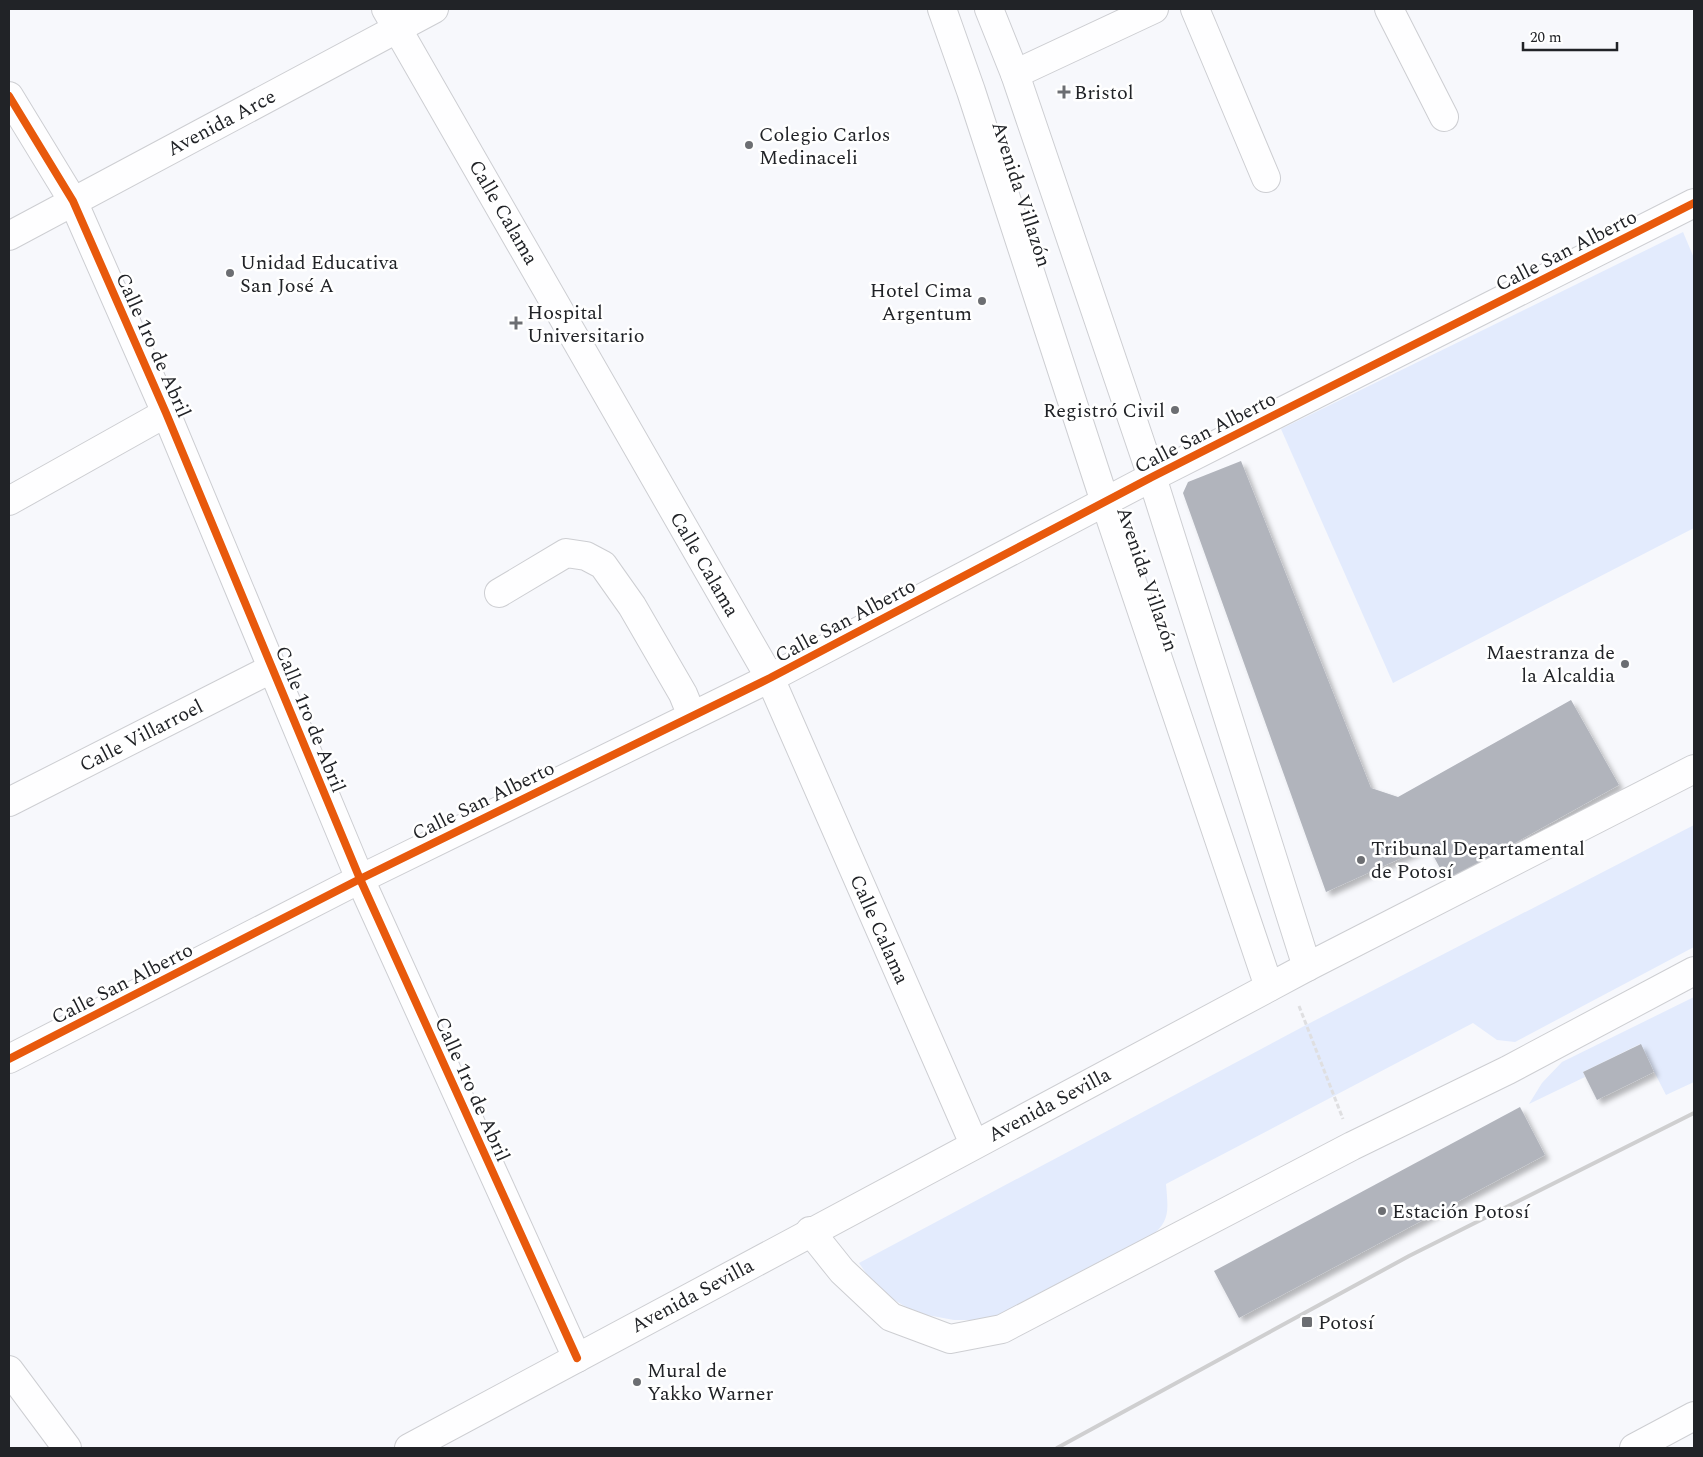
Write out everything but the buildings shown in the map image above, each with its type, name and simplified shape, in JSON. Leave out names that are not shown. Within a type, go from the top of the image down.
[{"type":"street","name":"Avenida Arce","points":[[9,236],[392,18],[434,9]]},
{"type":"street","name":"Avenida Villazón","points":[[942,9],[971,91],[1105,502],[1269,987]]},
{"type":"street","name":"Avenida Villazón","points":[[989,9],[1015,74],[1152,477],[1307,967]]},
{"type":"street","points":[[1015,74],[1154,9]]},
{"type":"street","points":[[1196,9],[1266,178]]},
{"type":"street","points":[[1389,9],[1444,117]]},
{"type":"street","name":"Calle Calama","points":[[392,18],[770,678],[974,1144]]},
{"type":"street","name":"Calle 1ro de Abril","points":[[9,96],[73,201],[166,413],[360,879],[577,1358]]},
{"type":"street","name":"Calle San Alberto","points":[[9,1059],[360,879],[770,678],[1152,477],[1694,203]]},
{"type":"street","points":[[9,501],[166,413]]},
{"type":"street","points":[[499,593],[566,553],[586,556],[603,565],[632,606],[683,694],[692,716]]},
{"type":"street","name":"Calle Villarroel","points":[[9,802],[273,668]]},
{"type":"street","name":"Avenida Sevilla","points":[[409,1448],[1269,987],[1694,769]]},
{"type":"street","points":[[810,1232],[842,1272],[891,1317],[950,1340],[1002,1329],[1352,1146],[1508,1070],[1694,972]]},
{"type":"street","points":[[9,1370],[67,1448]]},
{"type":"street","points":[[1634,1448],[1694,1416]]},
{"type":"path","points":[[1308,1024],[1336,1096]]},
{"type":"shaded area","points":[[1683,232],[1694,258],[1694,528],[1393,683],[1281,429]]},
{"type":"shaded area","points":[[1694,825],[1694,947],[1515,1042],[1497,1040],[1473,1023],[1166,1184],[1167,1214],[1162,1225],[1150,1237],[993,1320],[954,1320],[916,1313],[891,1298],[872,1282],[859,1263],[1308,1024]]},
{"type":"shaded area","points":[[1694,997],[1694,1082],[1666,1095],[1640,1044],[1583,1072],[1585,1077],[1529,1104],[1542,1083],[1562,1062]]},
{"type":"railway","points":[[1057,1448],[1409,1256],[1694,1113]]},
{"type":"cycle path","points":[[9,96],[73,201],[166,413],[360,879],[577,1358]]},
{"type":"cycle path","points":[[9,1059],[360,879],[770,678],[1152,477],[1694,203]]},
{"type":"place","name":"Bristol","points":[[1064,92]]},
{"type":"place","name":"Colegio Carlos Medinaceli","points":[[749,145]]},
{"type":"place","name":"Unidad Educativa San José A","points":[[230,273]]},
{"type":"place","name":"Hotel Cima Argentum","points":[[982,301]]},
{"type":"place","name":"Hospital Universitario","points":[[516,323]]},
{"type":"place","name":"Registró Civil","points":[[1175,410]]},
{"type":"place","name":"Maestranza de la Alcaldia","points":[[1625,664]]},
{"type":"place","name":"Tribunal Departamental de Potosí","points":[[1361,860]]},
{"type":"place","name":"Estación Potosí","points":[[1382,1211]]},
{"type":"place","name":"Potosí","points":[[1307,1322]]},
{"type":"place","name":"Mural de Yakko Warner","points":[[637,1382]]}]
